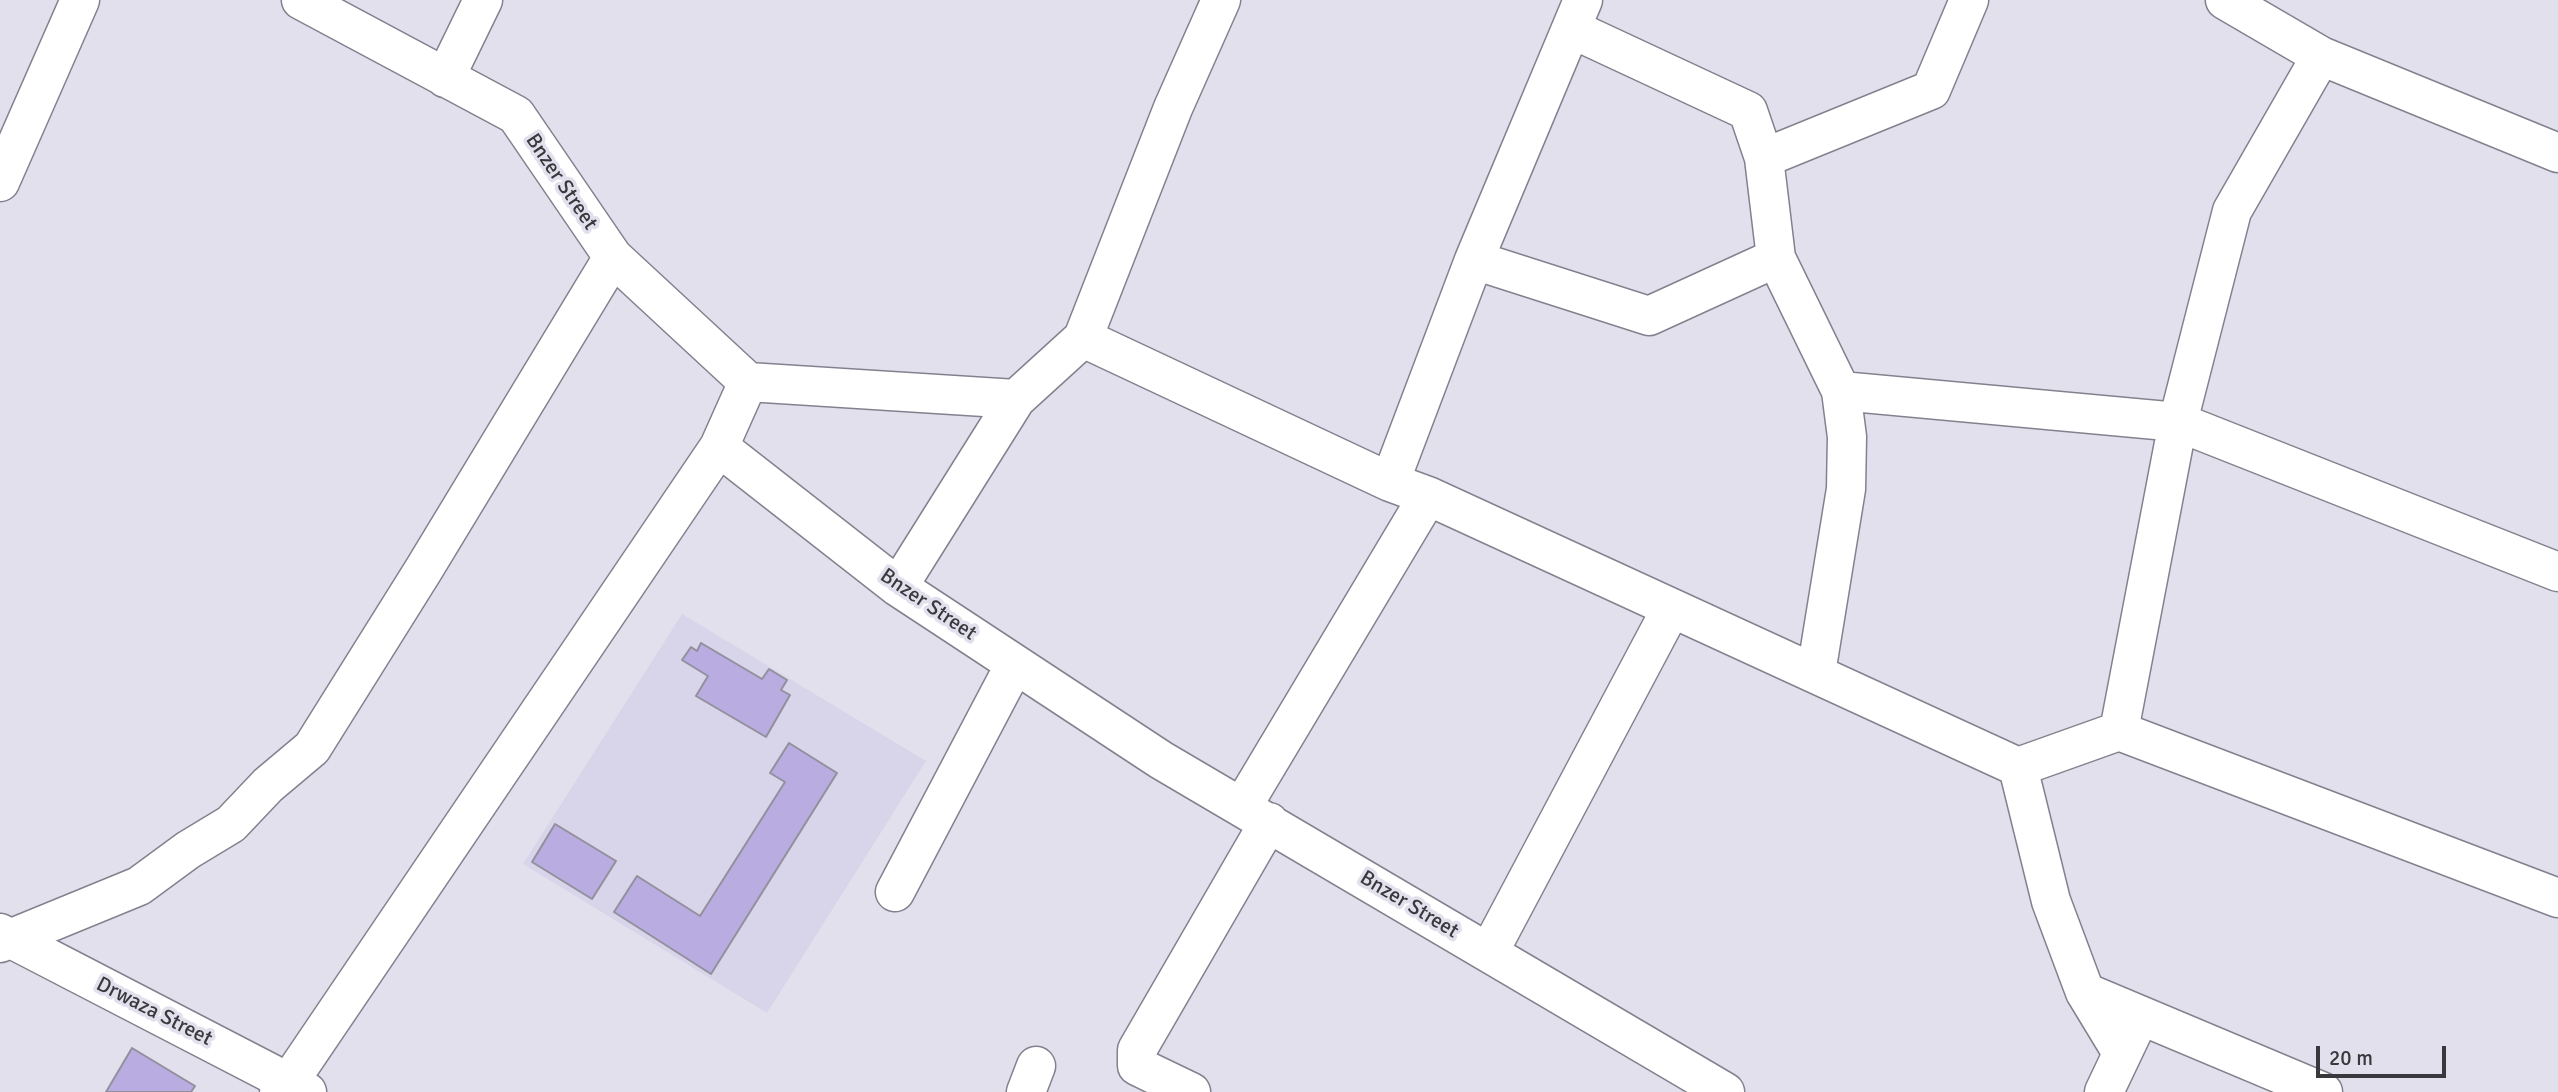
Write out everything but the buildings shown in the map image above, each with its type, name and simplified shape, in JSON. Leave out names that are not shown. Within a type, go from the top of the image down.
[{"type":"street","points":[[0,182],[80,0]]},
{"type":"street","name":"Bnzer Street","points":[[301,0],[516,115],[613,257],[748,382]]},
{"type":"street","points":[[445,78],[483,0]]},
{"type":"street","points":[[898,587],[1016,399],[1083,338],[1173,108],[1221,0]]},
{"type":"street","points":[[1764,158],[1931,90],[1969,0]]},
{"type":"street","points":[[2225,0],[2322,56],[2558,153]]},
{"type":"street","points":[[1390,482],[1474,260],[1577,15],[1748,111],[1764,158],[1776,258],[1841,391],[1847,437],[1846,489],[1816,673]]},
{"type":"street","points":[[2119,732],[2178,422],[2232,211],[2322,56]]},
{"type":"street","points":[[4,938],[139,887],[188,850],[231,824],[268,785],[312,748],[425,569],[613,257]]},
{"type":"street","points":[[1474,260],[1649,316],[1776,258]]},
{"type":"street","points":[[1083,338],[1390,482],[1428,496],[2018,767],[2119,732],[2558,898]]},
{"type":"street","points":[[292,1089],[719,447],[748,382],[1016,399]]},
{"type":"street","points":[[1841,391],[2178,422],[2558,572]]},
{"type":"street","name":"Bnzer Street","points":[[719,447],[898,587],[1161,760],[1725,1092]]},
{"type":"street","points":[[1191,1092],[1137,1066],[1137,1050],[1256,815],[1428,496]]},
{"type":"street","points":[[1489,952],[1671,609]]},
{"type":"street","points":[[895,892],[1015,664]]},
{"type":"street","points":[[2018,767],[2051,901],[2085,992],[2122,1053]]},
{"type":"street","name":"Drwaza Street","points":[[4,938],[292,1089]]},
{"type":"street","points":[[2085,992],[2323,1092]]},
{"type":"street","points":[[2104,1092],[2140,1016]]},
{"type":"shaded area","points":[[682,614],[926,761],[767,1013],[523,864]]}]
